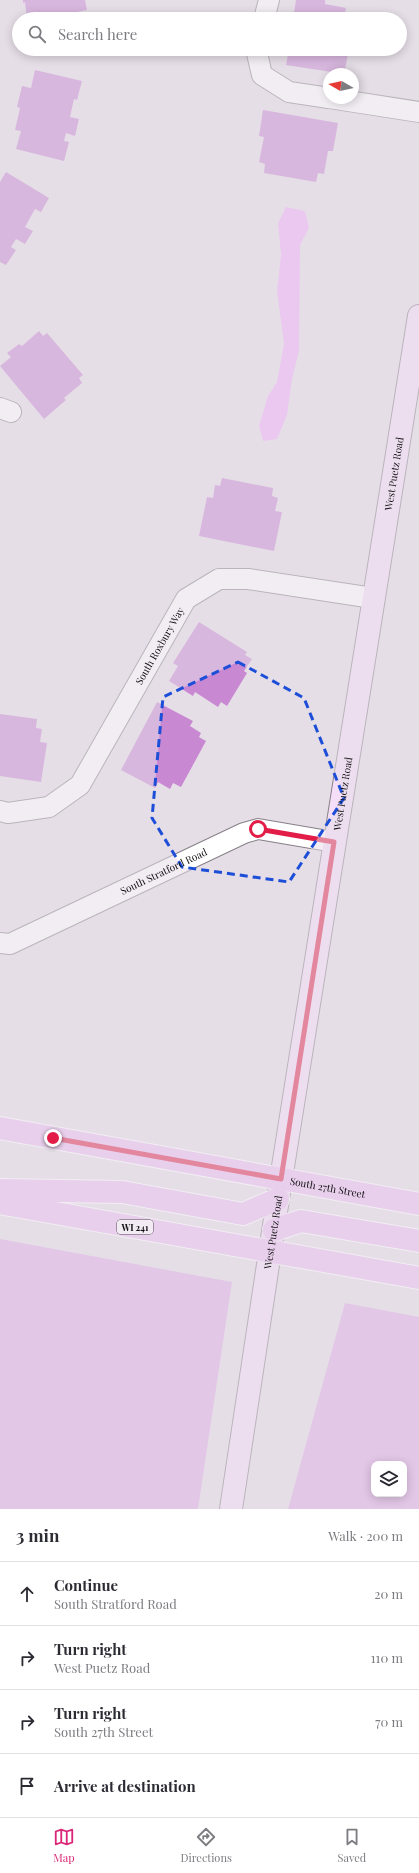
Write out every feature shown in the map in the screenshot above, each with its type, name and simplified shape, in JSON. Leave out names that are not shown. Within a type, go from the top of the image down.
[{"type":"main road","name":"South 27th Street","points":[[0,1128],[279,1189],[419,1204]]},
{"type":"main road","points":[[0,1190],[122,1192],[243,1214],[279,1189]]},
{"type":"main road","name":"WI 241","points":[[0,1203],[419,1278]]},
{"type":"main road","points":[[274,1230],[301,1220],[419,1241]]},
{"type":"street","points":[[266,12],[269,0]]},
{"type":"street","points":[[258,56],[262,74],[289,92],[323,97]]},
{"type":"street","points":[[359,103],[419,112]]},
{"type":"street","name":"West Puetz Road","points":[[231,1509],[271,1252],[279,1189],[419,316]]},
{"type":"street","name":"South Roxbury Way","points":[[0,811],[8,813],[48,807],[80,785],[186,600],[219,579],[248,579],[373,598]]},
{"type":"street","name":"South Stratford Road","points":[[0,943],[10,944],[244,833],[258,829],[334,842]]},
{"type":"highlighted area","points":[[238,662],[304,698],[344,798],[289,882],[182,867],[152,818],[163,697]]},
{"type":"shaded area","points":[[286,207],[305,211],[309,228],[300,245],[299,351],[292,379],[287,415],[277,439],[263,441],[259,426],[268,396],[277,382],[284,344],[277,291],[281,255],[278,223]]},
{"type":"shaded area","points":[[0,1239],[232,1282],[198,1509],[0,1509]]},
{"type":"shaded area","points":[[345,1303],[419,1317],[419,1509],[288,1509]]},
{"type":"building","points":[[23,0],[85,0],[87,10],[77,12],[26,12],[25,2],[23,3]]},
{"type":"building","points":[[296,0],[325,0],[325,4],[346,8],[345,12],[294,12]]},
{"type":"building","points":[[288,56],[348,56],[345,68],[323,68],[323,71],[286,65]]},
{"type":"building","points":[[35,70],[82,81],[77,100],[74,99],[70,117],[79,119],[75,136],[66,133],[64,141],[69,142],[64,161],[16,149],[21,131],[15,130],[20,108],[17,107],[22,86],[31,88]]},
{"type":"building","points":[[263,110],[338,123],[333,151],[328,151],[324,174],[318,173],[316,182],[264,173],[265,164],[259,162],[264,137],[259,136]]},
{"type":"building","points":[[6,172],[49,198],[41,212],[35,209],[25,227],[33,231],[25,244],[16,239],[11,247],[16,250],[6,265],[0,262],[0,182]]},
{"type":"building","points":[[39,331],[43,336],[47,333],[83,375],[79,378],[82,383],[64,398],[66,400],[44,419],[0,366],[11,357],[7,353],[19,344],[22,346]]},
{"type":"building","points":[[222,478],[273,488],[272,496],[278,498],[275,511],[282,512],[274,551],[199,536],[207,497],[213,498],[215,485],[220,486]]},
{"type":"building","points":[[199,622],[247,652],[245,655],[252,659],[244,671],[247,673],[227,706],[221,702],[218,707],[195,692],[193,696],[169,681],[178,666],[173,663]]},
{"type":"building","points":[[157,702],[193,721],[190,726],[201,733],[199,737],[206,741],[181,787],[173,783],[170,789],[158,782],[155,788],[121,770]]},
{"type":"building","points":[[0,714],[37,719],[36,728],[42,729],[40,742],[47,743],[41,782],[0,776]]},
{"type":"route","points":[[53,1138],[281,1179],[334,842],[258,829]]}]
